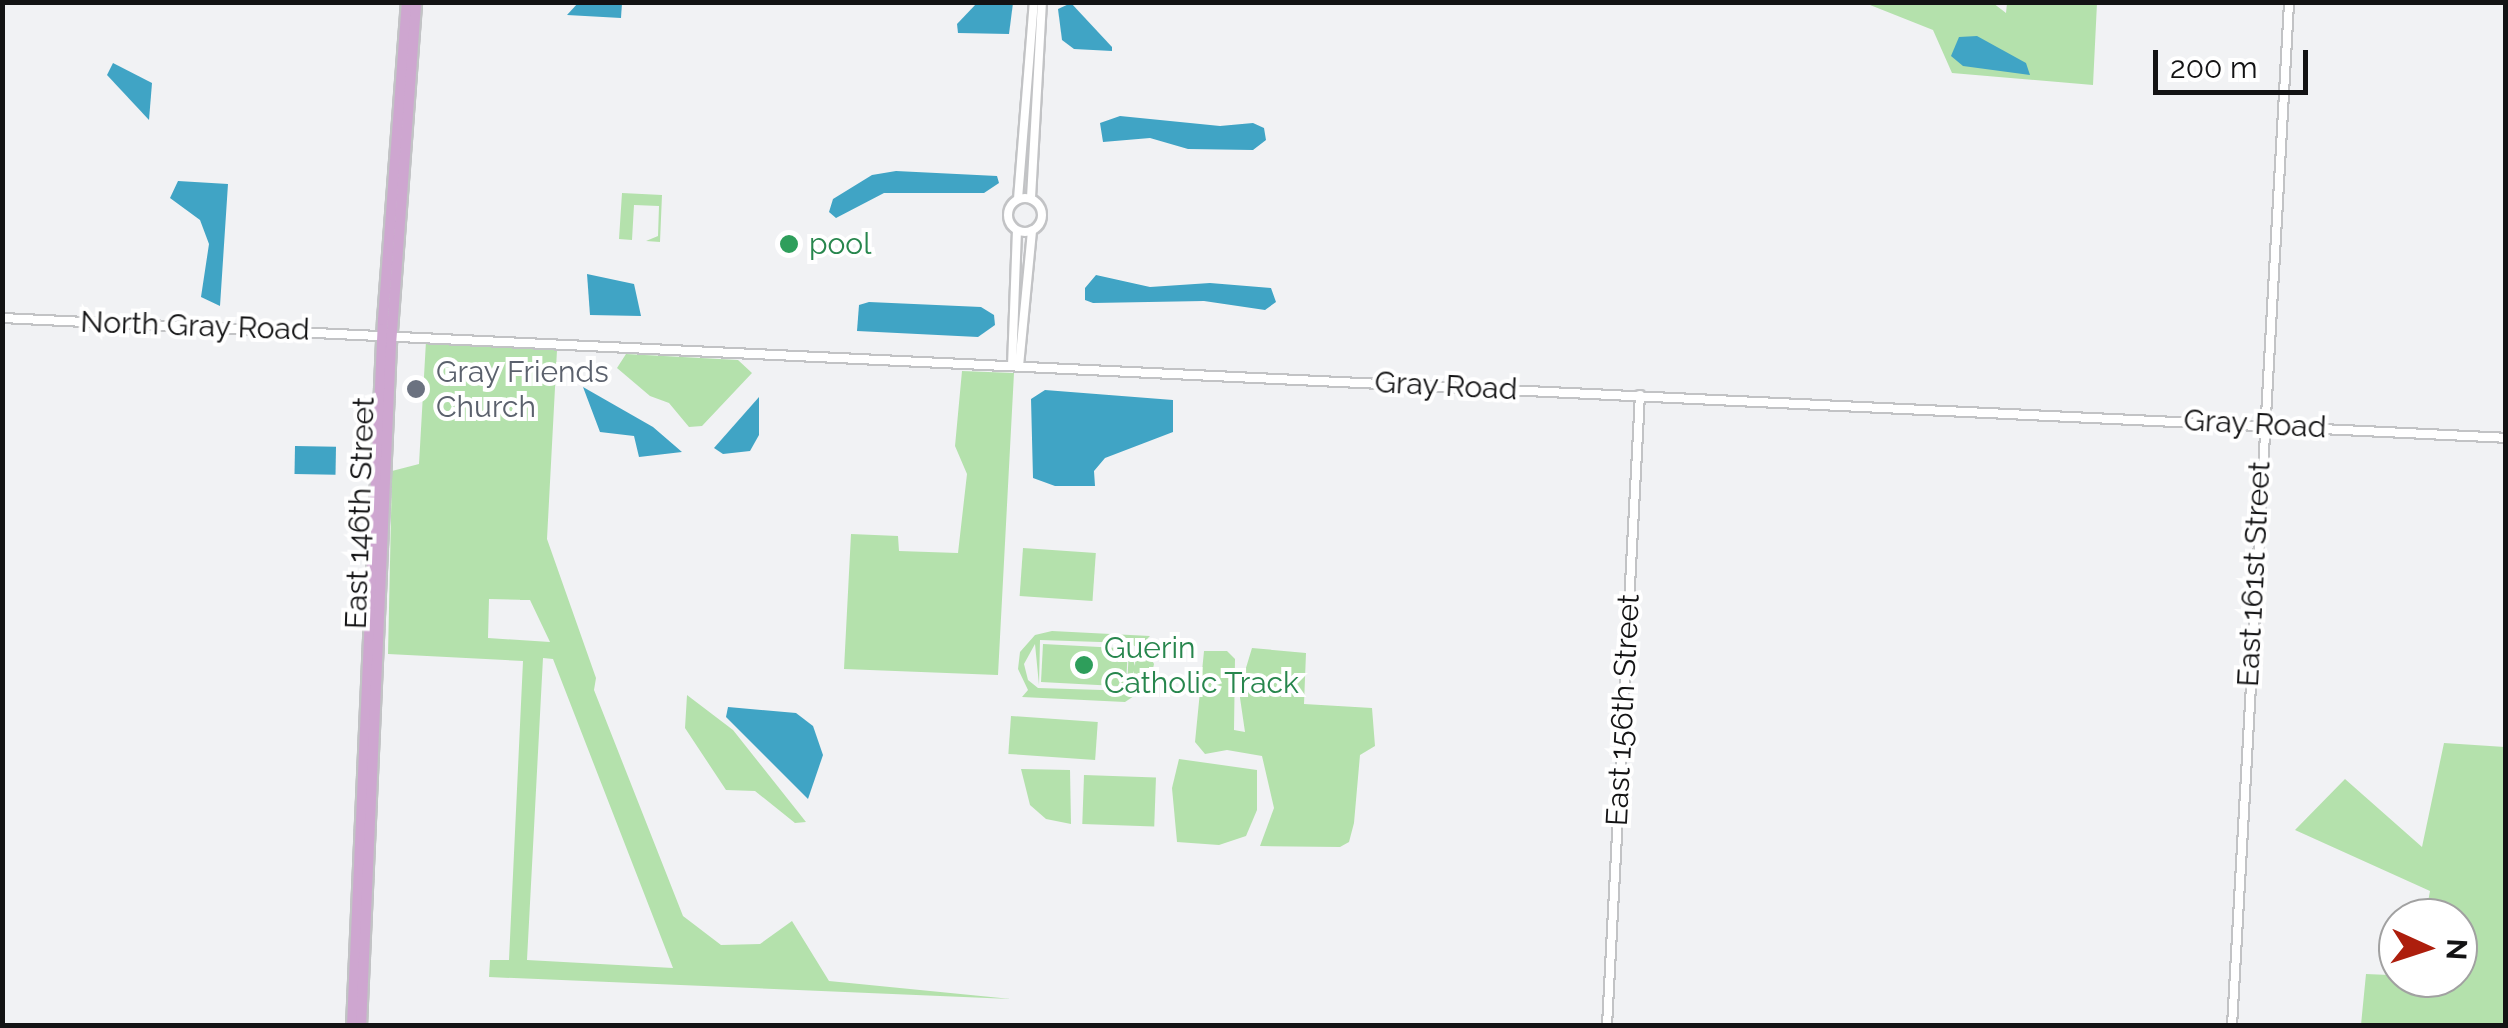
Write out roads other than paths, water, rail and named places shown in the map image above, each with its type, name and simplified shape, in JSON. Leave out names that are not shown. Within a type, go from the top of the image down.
[{"type":"main road","name":"East 146th Street","points":[[352,1026],[407,2]]},
{"type":"main road","name":"East 146th Street","points":[[361,1026],[387,333],[416,2]]},
{"type":"street","points":[[1016,366],[1017,230],[1008,214],[1018,198],[1038,2]]},
{"type":"street","points":[[1016,366],[1032,230],[1042,216],[1031,198],[1038,2]]},
{"type":"street","name":"East 161st Street","points":[[2232,1026],[2261,424],[2289,2]]},
{"type":"street","points":[[1018,198],[1031,198]]},
{"type":"street","points":[[1017,230],[1032,230]]},
{"type":"street","name":"North Gray Road","points":[[2,318],[387,333]]},
{"type":"street","name":"Gray Road","points":[[387,333],[2506,438]]},
{"type":"street","name":"East 156th Street","points":[[1607,1026],[1640,395]]},
{"type":"water","points":[[578,3],[622,3],[621,18],[567,15]]},
{"type":"water","points":[[977,3],[1013,3],[1009,34],[958,33],[957,24]]},
{"type":"water","points":[[1071,3],[1112,51],[1074,49],[1062,40],[1058,9]]},
{"type":"water","points":[[1977,36],[2026,63],[2030,75],[1963,66],[1951,56],[1959,37]]},
{"type":"water","points":[[113,63],[152,83],[149,120],[107,75]]},
{"type":"water","points":[[1120,116],[1220,126],[1253,123],[1264,128],[1266,140],[1253,150],[1188,149],[1150,138],[1103,142],[1100,123]]},
{"type":"water","points":[[896,171],[997,176],[999,183],[984,193],[884,193],[836,218],[829,212],[833,199],[872,175]]},
{"type":"water","points":[[178,181],[228,184],[220,306],[201,297],[209,244],[200,220],[170,198]]},
{"type":"water","points":[[587,274],[634,284],[641,316],[590,315]]},
{"type":"water","points":[[1096,275],[1150,287],[1210,283],[1271,288],[1276,302],[1265,310],[1204,301],[1093,303],[1085,300],[1085,288]]},
{"type":"water","points":[[869,302],[981,307],[994,315],[995,325],[978,337],[857,331],[859,305]]},
{"type":"water","points":[[583,387],[653,427],[682,452],[639,457],[634,436],[600,432]]},
{"type":"water","points":[[1045,390],[1173,400],[1173,432],[1105,458],[1094,471],[1095,486],[1055,486],[1033,478],[1031,399]]},
{"type":"water","points":[[759,397],[759,435],[750,451],[723,454],[714,448]]},
{"type":"water","points":[[295,446],[336,447],[336,475],[295,474]]},
{"type":"water","points":[[728,707],[796,713],[813,726],[823,755],[808,799],[726,717]]},
{"type":"place","name":"pool","points":[[789,244]]},
{"type":"place","name":"Gray Friends Church","points":[[416,389]]},
{"type":"place","name":"Guerin Catholic Track","points":[[1084,665]]}]
